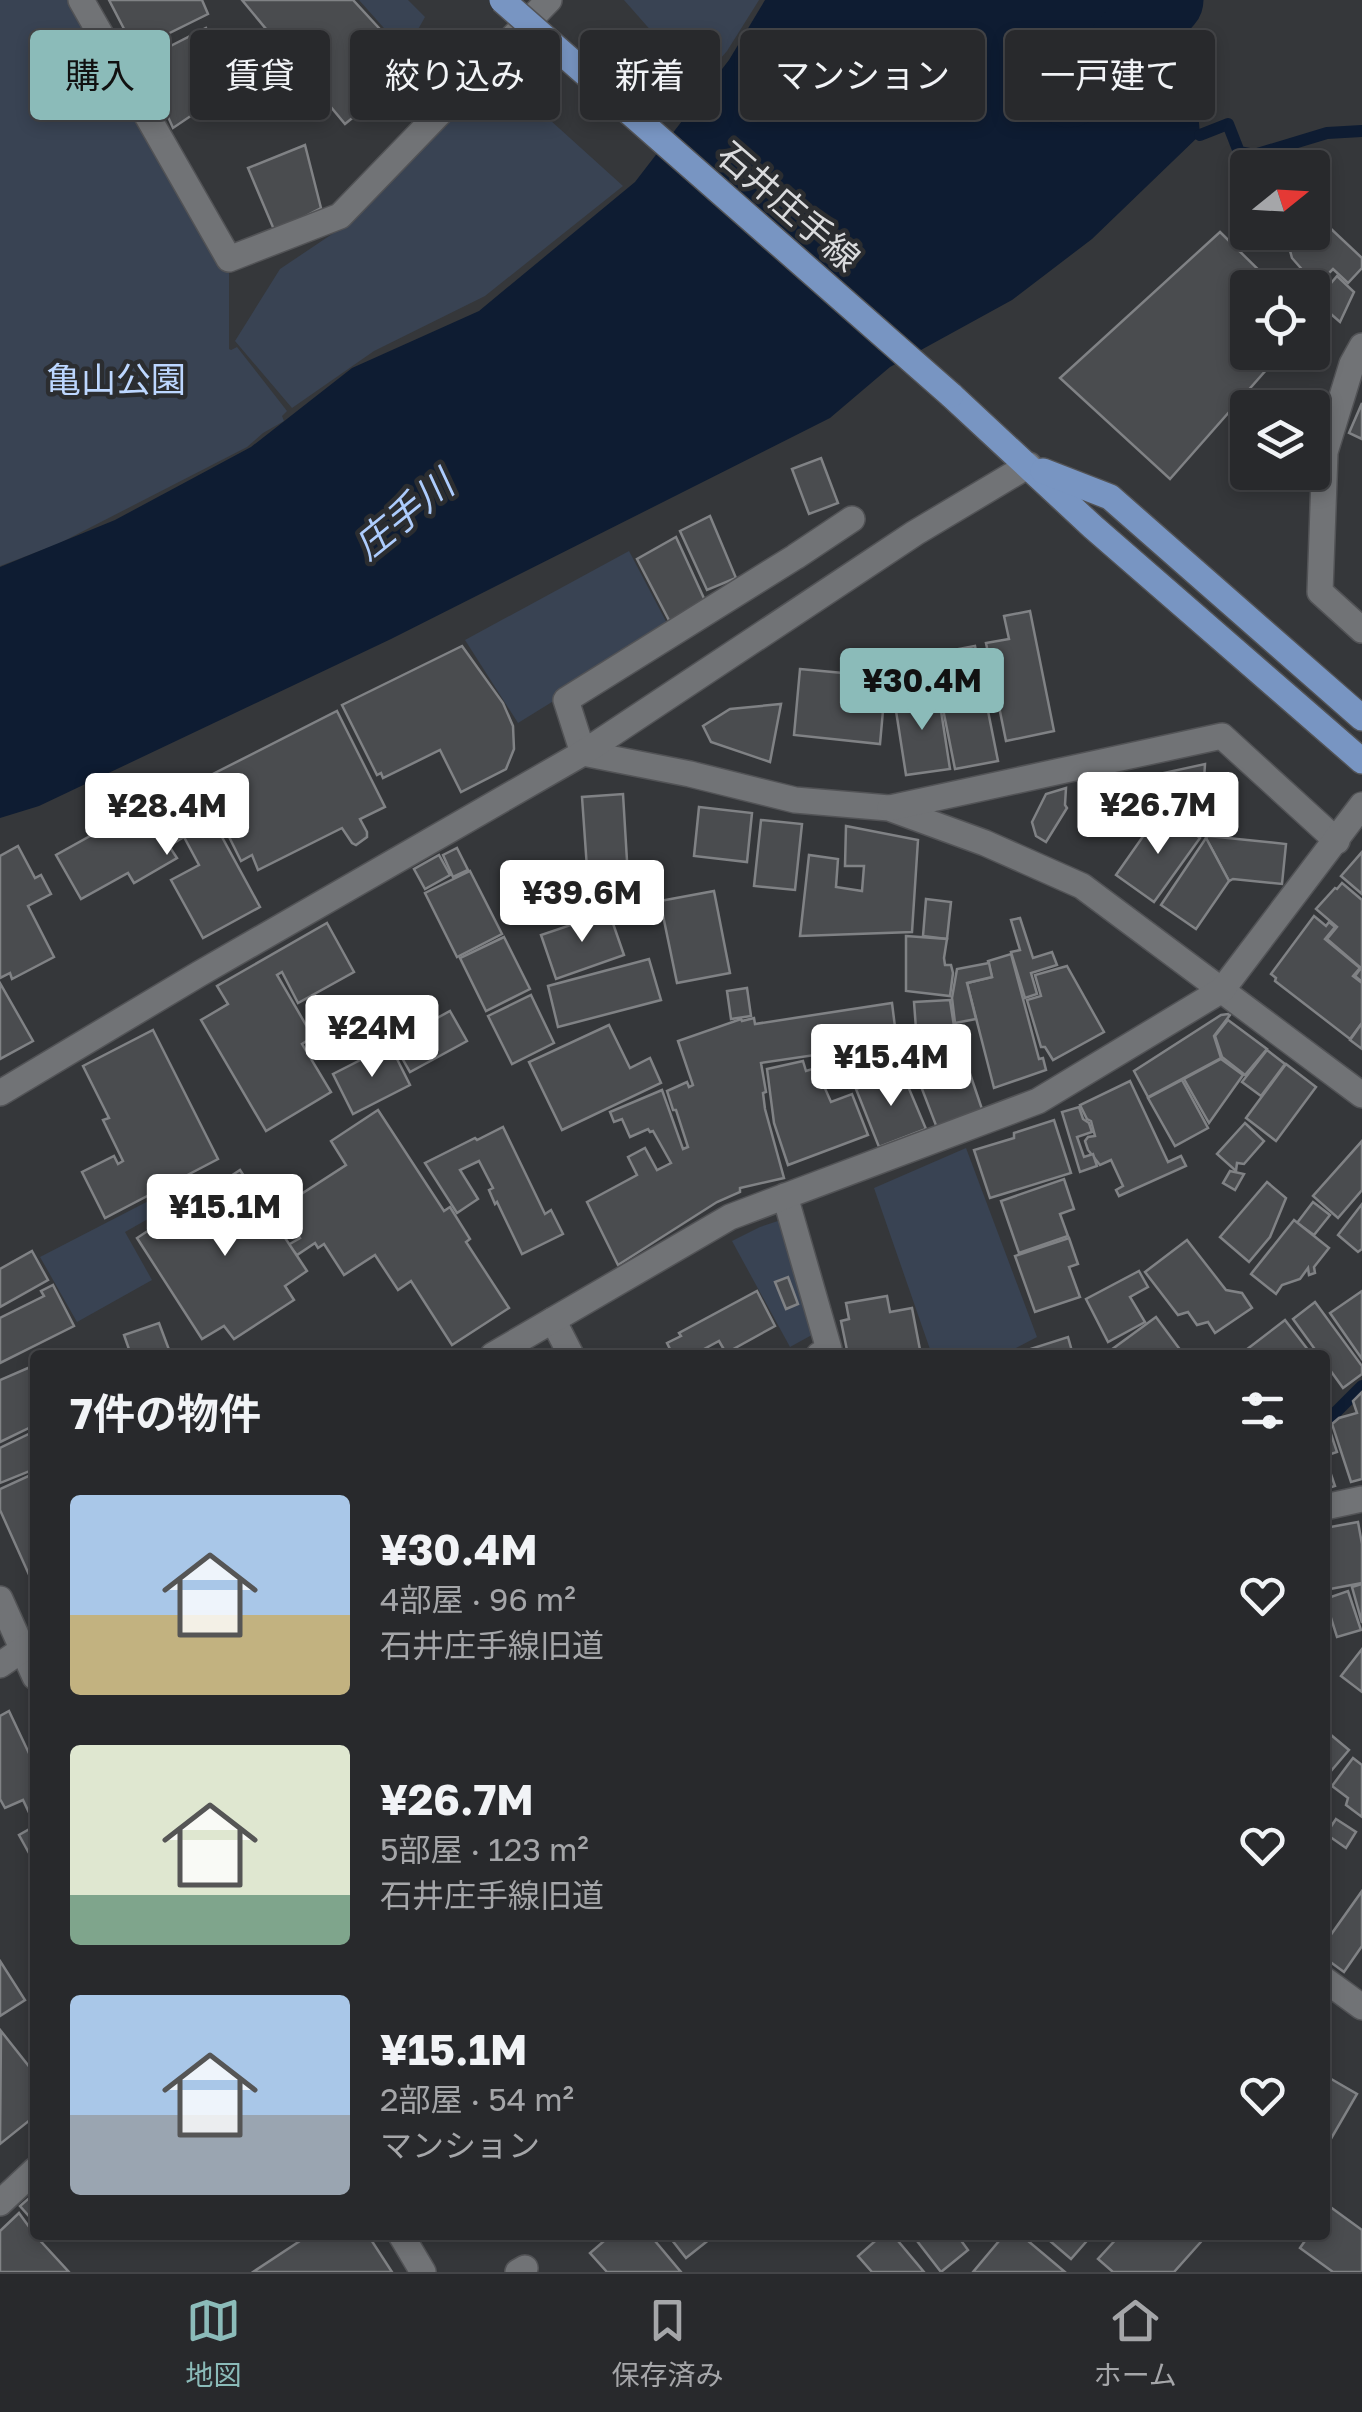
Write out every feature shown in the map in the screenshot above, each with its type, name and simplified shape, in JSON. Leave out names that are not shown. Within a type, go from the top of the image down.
[{"type":"main road","name":"石井庄手線","points":[[502,0],[951,395],[1093,527],[1362,760]]},
{"type":"main road","name":"石井庄手線","points":[[1029,466],[1110,497],[1362,718]]},
{"type":"street","points":[[81,0],[229,259],[340,216],[550,0]]},
{"type":"street","points":[[1362,346],[1352,364],[1325,452],[1320,592],[1362,630]]},
{"type":"street","points":[[0,1094],[583,752],[915,534],[1029,466]]},
{"type":"street","points":[[583,752],[566,700],[852,519]]},
{"type":"street","points":[[889,808],[1222,736],[1337,840]]},
{"type":"street","points":[[583,752],[794,800],[889,808],[985,842],[1082,886],[1362,1095]]},
{"type":"street","points":[[502,1350],[730,1217],[1038,1101],[1222,990],[1362,805]]},
{"type":"street","points":[[785,1196],[827,1350]]},
{"type":"street","points":[[553,1320],[568,1350]]},
{"type":"street","points":[[1330,1506],[1362,1500]]},
{"type":"street","points":[[0,1599],[19,1652]]},
{"type":"street","points":[[1330,1984],[1362,2007]]},
{"type":"street","points":[[0,2204],[30,2175]]},
{"type":"street","points":[[404,2240],[423,2272]]},
{"type":"green space","name":"亀山公園","points":[[0,0],[81,0],[98,30],[30,30],[30,120],[150,120],[229,259],[229,349],[237,347],[287,411],[282,416],[284,421],[247,447],[58,544],[0,566]]},
{"type":"green space","points":[[359,0],[408,0],[425,17],[418,30],[386,30]]},
{"type":"green space","points":[[624,0],[759,0],[720,59],[720,30],[650,30]]},
{"type":"green space","points":[[452,120],[550,120],[623,186],[485,296],[374,351],[292,408],[235,341],[280,269],[353,220]]},
{"type":"green space","points":[[629,551],[670,629],[518,723],[465,640]]},
{"type":"green space","points":[[966,1148],[1037,1337],[1014,1350],[930,1350],[874,1188]]},
{"type":"green space","points":[[162,1194],[169,1207],[125,1232],[152,1280],[77,1322],[40,1257]]},
{"type":"green space","points":[[784,1219],[819,1331],[790,1347],[732,1241]]},
{"type":"water","points":[[765,0],[1142,0],[1134,10],[1145,30],[1005,30],[1005,120],[1199,120],[1200,135],[1092,239],[1012,300],[890,367],[830,418],[391,639],[39,806],[0,818],[0,567],[115,520],[251,447],[352,368],[479,311],[635,182],[683,120],[720,120],[720,72],[740,42],[740,120],[985,120],[985,30],[747,30]]},
{"type":"building","points":[[109,0],[202,0],[208,14],[170,33],[125,30]]},
{"type":"building","points":[[242,0],[353,0],[381,30],[350,30],[350,120],[345,124],[330,106],[330,30],[267,30]]},
{"type":"building","points":[[190,36],[190,116],[173,128],[169,120],[170,46]]},
{"type":"building","points":[[305,145],[321,208],[275,232],[248,168]]},
{"type":"building","points":[[1330,228],[1362,258],[1362,268],[1348,283],[1333,269],[1302,270],[1290,250],[1330,250]]},
{"type":"building","points":[[1220,232],[1230,242],[1230,250],[1238,250],[1259,270],[1230,270],[1230,370],[1266,370],[1248,390],[1230,390],[1230,411],[1170,479],[1060,378]]},
{"type":"building","points":[[1337,276],[1354,292],[1340,322],[1330,313],[1330,284]]},
{"type":"building","points":[[1362,403],[1362,439],[1349,433]]},
{"type":"building","points":[[821,458],[838,503],[809,514],[792,469]]},
{"type":"building","points":[[710,516],[736,578],[707,590],[680,531]]},
{"type":"building","points":[[676,537],[707,605],[671,624],[637,559]]},
{"type":"building","points":[[1030,611],[1054,731],[1006,741],[986,643],[1009,639],[1004,616]]},
{"type":"building","points":[[462,646],[503,703],[513,726],[514,749],[506,769],[461,792],[440,750],[383,778],[381,773],[377,775],[342,705]]},
{"type":"building","points":[[975,646],[998,761],[955,769],[932,654]]},
{"type":"building","points":[[927,650],[933,689],[899,694],[893,655]]},
{"type":"building","points":[[800,669],[886,677],[880,744],[794,735]]},
{"type":"building","points":[[938,691],[950,769],[906,775],[894,698]]},
{"type":"building","points":[[781,704],[770,762],[711,742],[703,726],[730,709]]},
{"type":"building","points":[[337,711],[385,807],[360,819],[367,837],[356,845],[342,828],[258,870],[252,855],[241,861],[201,780]]},
{"type":"building","points":[[1205,764],[1202,814],[1113,807],[1109,785]]},
{"type":"building","points":[[191,780],[260,907],[203,938],[171,880],[199,865],[184,837],[169,846],[177,858],[134,883],[128,873],[81,899],[56,855]]},
{"type":"building","points":[[1066,788],[1067,808],[1046,842],[1036,836],[1032,822],[1046,794]]},
{"type":"building","points":[[623,794],[629,894],[589,897],[582,797]]},
{"type":"building","points":[[699,807],[752,813],[747,862],[694,856]]},
{"type":"building","points":[[1158,815],[1166,821],[1170,816],[1200,838],[1154,902],[1116,875]]},
{"type":"building","points":[[761,820],[802,824],[795,890],[754,886]]},
{"type":"building","points":[[846,826],[918,840],[912,932],[800,936],[809,855],[838,859],[836,887],[862,891],[864,866],[845,866]]},
{"type":"building","points":[[1208,836],[1286,844],[1282,884],[1229,881]]},
{"type":"building","points":[[1206,838],[1229,881],[1196,929],[1161,905]]},
{"type":"building","points":[[18,846],[35,878],[41,875],[51,894],[28,906],[54,957],[12,979],[10,973],[0,978],[0,856]]},
{"type":"building","points":[[457,848],[468,870],[453,877],[443,855]]},
{"type":"building","points":[[1362,852],[1362,894],[1341,876]]},
{"type":"building","points":[[439,855],[450,875],[425,889],[414,869]]},
{"type":"building","points":[[470,871],[502,934],[457,957],[425,893]]},
{"type":"building","points":[[1342,883],[1362,900],[1362,982],[1355,976],[1361,968],[1327,939],[1337,927],[1316,909]]},
{"type":"building","points":[[714,891],[730,973],[677,983],[660,901]]},
{"type":"building","points":[[926,899],[951,902],[947,939],[923,936]]},
{"type":"building","points":[[609,912],[624,955],[556,979],[541,935]]},
{"type":"building","points":[[1314,916],[1326,926],[1329,922],[1335,927],[1325,939],[1360,968],[1353,976],[1362,983],[1362,1023],[1350,1039],[1271,974]]},
{"type":"building","points":[[1020,918],[1033,958],[1052,952],[1057,965],[1031,973],[1037,994],[1025,998],[1011,952],[1020,950],[1011,920]]},
{"type":"building","points":[[327,923],[354,972],[298,1003],[282,972],[277,975],[313,1037],[302,1044],[331,1092],[266,1131],[201,1020],[228,1004],[217,986]]},
{"type":"building","points":[[906,936],[947,939],[945,965],[951,965],[953,973],[950,996],[906,991]]},
{"type":"building","points":[[504,937],[530,989],[486,1011],[460,958]]},
{"type":"building","points":[[1011,954],[1039,1059],[1043,1058],[1046,1070],[994,1088],[967,983],[992,977],[988,961]]},
{"type":"building","points":[[649,959],[661,1000],[558,1027],[548,986]]},
{"type":"building","points":[[989,963],[992,977],[967,983],[976,1019],[955,1023],[952,998],[957,969]]},
{"type":"building","points":[[1067,966],[1104,1032],[1053,1060],[1041,1047],[1027,1000],[1041,996],[1035,975]]},
{"type":"building","points":[[0,983],[33,1041],[0,1059]]},
{"type":"building","points":[[747,988],[751,1016],[731,1019],[727,991]]},
{"type":"building","points":[[531,995],[554,1043],[512,1064],[488,1016]]},
{"type":"building","points":[[950,1000],[957,1046],[918,1056],[914,1002]]},
{"type":"building","points":[[892,1003],[897,1043],[761,1063],[765,1109],[784,1178],[740,1188],[740,1192],[717,1202],[618,1265],[587,1202],[637,1175],[628,1157],[645,1148],[657,1170],[671,1163],[653,1131],[648,1129],[630,1137],[622,1119],[614,1122],[610,1112],[662,1090],[683,1149],[688,1147],[667,1091],[687,1082],[689,1087],[693,1085],[678,1041],[741,1019],[754,1018],[755,1024]]},
{"type":"building","points":[[450,1011],[467,1041],[410,1072],[393,1042]]},
{"type":"building","points":[[1228,1014],[1214,1036],[1221,1058],[1148,1097],[1134,1071]]},
{"type":"building","points":[[1228,1020],[1267,1049],[1245,1075],[1222,1057],[1215,1036]]},
{"type":"building","points":[[1362,1023],[1362,1049],[1350,1040]]},
{"type":"building","points":[[609,1025],[630,1068],[650,1058],[661,1083],[562,1130],[529,1062]]},
{"type":"building","points":[[153,1030],[218,1159],[105,1218],[82,1172],[114,1156],[118,1164],[123,1161],[103,1120],[109,1118],[83,1066]]},
{"type":"building","points":[[390,1045],[410,1085],[353,1114],[333,1074]]},
{"type":"building","points":[[1267,1050],[1285,1064],[1261,1096],[1242,1082]]},
{"type":"building","points":[[965,1059],[983,1112],[937,1128],[917,1076]]},
{"type":"building","points":[[1221,1059],[1243,1075],[1209,1123],[1184,1079]]},
{"type":"building","points":[[803,1061],[806,1071],[816,1068],[831,1102],[852,1094],[868,1135],[788,1165],[774,1123],[767,1069]]},
{"type":"building","points":[[1286,1064],[1316,1087],[1276,1141],[1246,1118]]},
{"type":"building","points":[[902,1072],[926,1129],[879,1147],[856,1089]]},
{"type":"building","points":[[1182,1080],[1208,1128],[1175,1146],[1148,1098]]},
{"type":"building","points":[[1130,1081],[1168,1162],[1181,1156],[1186,1166],[1119,1196],[1116,1190],[1123,1186],[1111,1160],[1100,1165],[1088,1150],[1085,1141],[1095,1136],[1080,1105]]},
{"type":"building","points":[[1079,1107],[1092,1132],[1077,1137],[1084,1157],[1093,1154],[1097,1166],[1080,1172],[1062,1112]]},
{"type":"building","points":[[378,1110],[444,1211],[450,1207],[470,1239],[466,1242],[509,1308],[452,1345],[411,1281],[398,1290],[375,1255],[344,1275],[324,1244],[318,1248],[315,1243],[297,1255],[288,1245],[300,1238],[285,1215],[293,1209],[289,1202],[346,1165],[331,1141]]},
{"type":"building","points":[[1054,1120],[1071,1173],[990,1198],[974,1150]]},
{"type":"building","points":[[1245,1123],[1264,1141],[1244,1164],[1237,1163],[1236,1171],[1217,1154]]},
{"type":"building","points":[[503,1127],[545,1214],[551,1210],[563,1234],[522,1254],[495,1204],[489,1190],[493,1188],[479,1161],[460,1170],[478,1199],[457,1213],[425,1163]]},
{"type":"building","points":[[1362,1141],[1362,1190],[1338,1218],[1313,1196]]},
{"type":"building","points":[[240,1170],[307,1271],[285,1286],[294,1300],[234,1339],[224,1326],[202,1339],[137,1238]]},
{"type":"building","points":[[1230,1171],[1244,1174],[1235,1190],[1223,1183]]},
{"type":"building","points":[[1064,1179],[1074,1209],[1060,1214],[1068,1236],[1019,1253],[1001,1201]]},
{"type":"building","points":[[1267,1182],[1286,1198],[1270,1237],[1249,1262],[1220,1237]]},
{"type":"building","points":[[1313,1202],[1330,1215],[1314,1235],[1297,1223]]},
{"type":"building","points":[[1362,1204],[1362,1249],[1358,1252],[1338,1235]]},
{"type":"building","points":[[1294,1220],[1329,1248],[1314,1267],[1315,1273],[1309,1275],[1308,1268],[1300,1279],[1282,1285],[1276,1294],[1251,1274]]},
{"type":"building","points":[[1069,1238],[1078,1264],[1069,1267],[1080,1297],[1035,1312],[1015,1256]]},
{"type":"building","points":[[1187,1240],[1226,1290],[1242,1293],[1252,1308],[1215,1333],[1208,1322],[1197,1325],[1188,1312],[1178,1315],[1145,1272]]},
{"type":"building","points":[[32,1251],[48,1280],[0,1307],[0,1269]]},
{"type":"building","points":[[1139,1271],[1148,1287],[1130,1297],[1145,1322],[1108,1342],[1086,1299]]},
{"type":"building","points":[[788,1277],[798,1304],[786,1309],[775,1282]]},
{"type":"building","points":[[53,1285],[74,1326],[0,1363],[0,1318],[44,1296],[41,1291]]},
{"type":"building","points":[[757,1291],[775,1326],[731,1350],[724,1350],[719,1341],[702,1350],[670,1350],[667,1343],[681,1336],[679,1333]]},
{"type":"building","points":[[1362,1291],[1362,1359],[1330,1313]]},
{"type":"building","points":[[887,1296],[890,1312],[912,1308],[920,1350],[847,1350],[841,1321],[849,1319],[846,1303]]},
{"type":"building","points":[[1315,1302],[1362,1366],[1362,1374],[1343,1388],[1330,1370],[1330,1350],[1315,1350],[1293,1319]]},
{"type":"building","points":[[1156,1317],[1180,1350],[1111,1350]]},
{"type":"building","points":[[1285,1320],[1308,1350],[1246,1350]]},
{"type":"building","points":[[159,1323],[169,1350],[129,1350],[124,1335]]},
{"type":"building","points":[[1068,1337],[1072,1350],[1027,1350]]},
{"type":"building","points":[[30,1367],[30,1427],[0,1442],[0,1380]]},
{"type":"building","points":[[1362,1392],[1362,1479],[1351,1482],[1332,1424],[1357,1413],[1353,1401]]},
{"type":"building","points":[[1330,1431],[1337,1452],[1330,1454]]},
{"type":"building","points":[[30,1433],[30,1471],[0,1483],[0,1448]]},
{"type":"building","points":[[30,1475],[30,1577],[0,1510],[0,1489]]},
{"type":"building","points":[[1358,1522],[1362,1583],[1330,1589],[1330,1527]]},
{"type":"building","points":[[1362,1584],[1362,1623],[1352,1587]]},
{"type":"building","points":[[1348,1591],[1361,1630],[1337,1637],[1330,1615],[1330,1597]]},
{"type":"building","points":[[1362,1649],[1362,1692],[1341,1676]]},
{"type":"building","points":[[9,1711],[30,1755],[30,1815],[23,1800],[5,1808],[0,1799],[0,1716]]},
{"type":"building","points":[[1330,1734],[1349,1750],[1330,1772]]},
{"type":"building","points":[[1353,1758],[1362,1765],[1362,1817],[1346,1805],[1348,1798],[1332,1786]]},
{"type":"building","points":[[1336,1819],[1356,1832],[1346,1848],[1330,1837]]},
{"type":"building","points":[[30,1829],[30,1855],[19,1835]]},
{"type":"building","points":[[1362,1891],[1362,1946],[1344,1972],[1330,1962],[1330,1936]]},
{"type":"building","points":[[0,1961],[25,2000],[0,2016]]},
{"type":"building","points":[[1,2031],[30,2068],[30,2120],[0,2144]]},
{"type":"building","points":[[1330,2078],[1357,2094],[1330,2140]]},
{"type":"building","points":[[30,2197],[30,2217],[20,2206]]},
{"type":"building","points":[[1330,2207],[1362,2230],[1362,2272],[1333,2272],[1300,2248],[1306,2240],[1330,2240]]},
{"type":"building","points":[[19,2213],[30,2228],[30,2240],[40,2240],[69,2272],[0,2272],[0,2231]]},
{"type":"building","points":[[301,2240],[371,2240],[392,2272],[253,2272]]},
{"type":"building","points":[[605,2240],[654,2240],[681,2272],[607,2272],[590,2253]]},
{"type":"building","points":[[672,2240],[709,2240],[686,2258]]},
{"type":"building","points":[[876,2240],[897,2240],[924,2272],[872,2272],[858,2256]]},
{"type":"building","points":[[916,2240],[961,2240],[968,2250],[941,2272]]},
{"type":"building","points":[[1000,2240],[1027,2240],[1065,2272],[973,2272]]},
{"type":"building","points":[[1049,2240],[1088,2240],[1071,2259]]},
{"type":"building","points":[[1115,2240],[1203,2240],[1174,2272],[1113,2272],[1098,2259]]},
{"type":"waterway","name":"庄手川","points":[[1140,30],[1166,0]]},
{"type":"waterway","points":[[1200,135],[1228,124],[1239,152],[1254,155],[1327,133],[1362,131]]},
{"type":"waterway","points":[[1330,1418],[1362,1386]]}]
